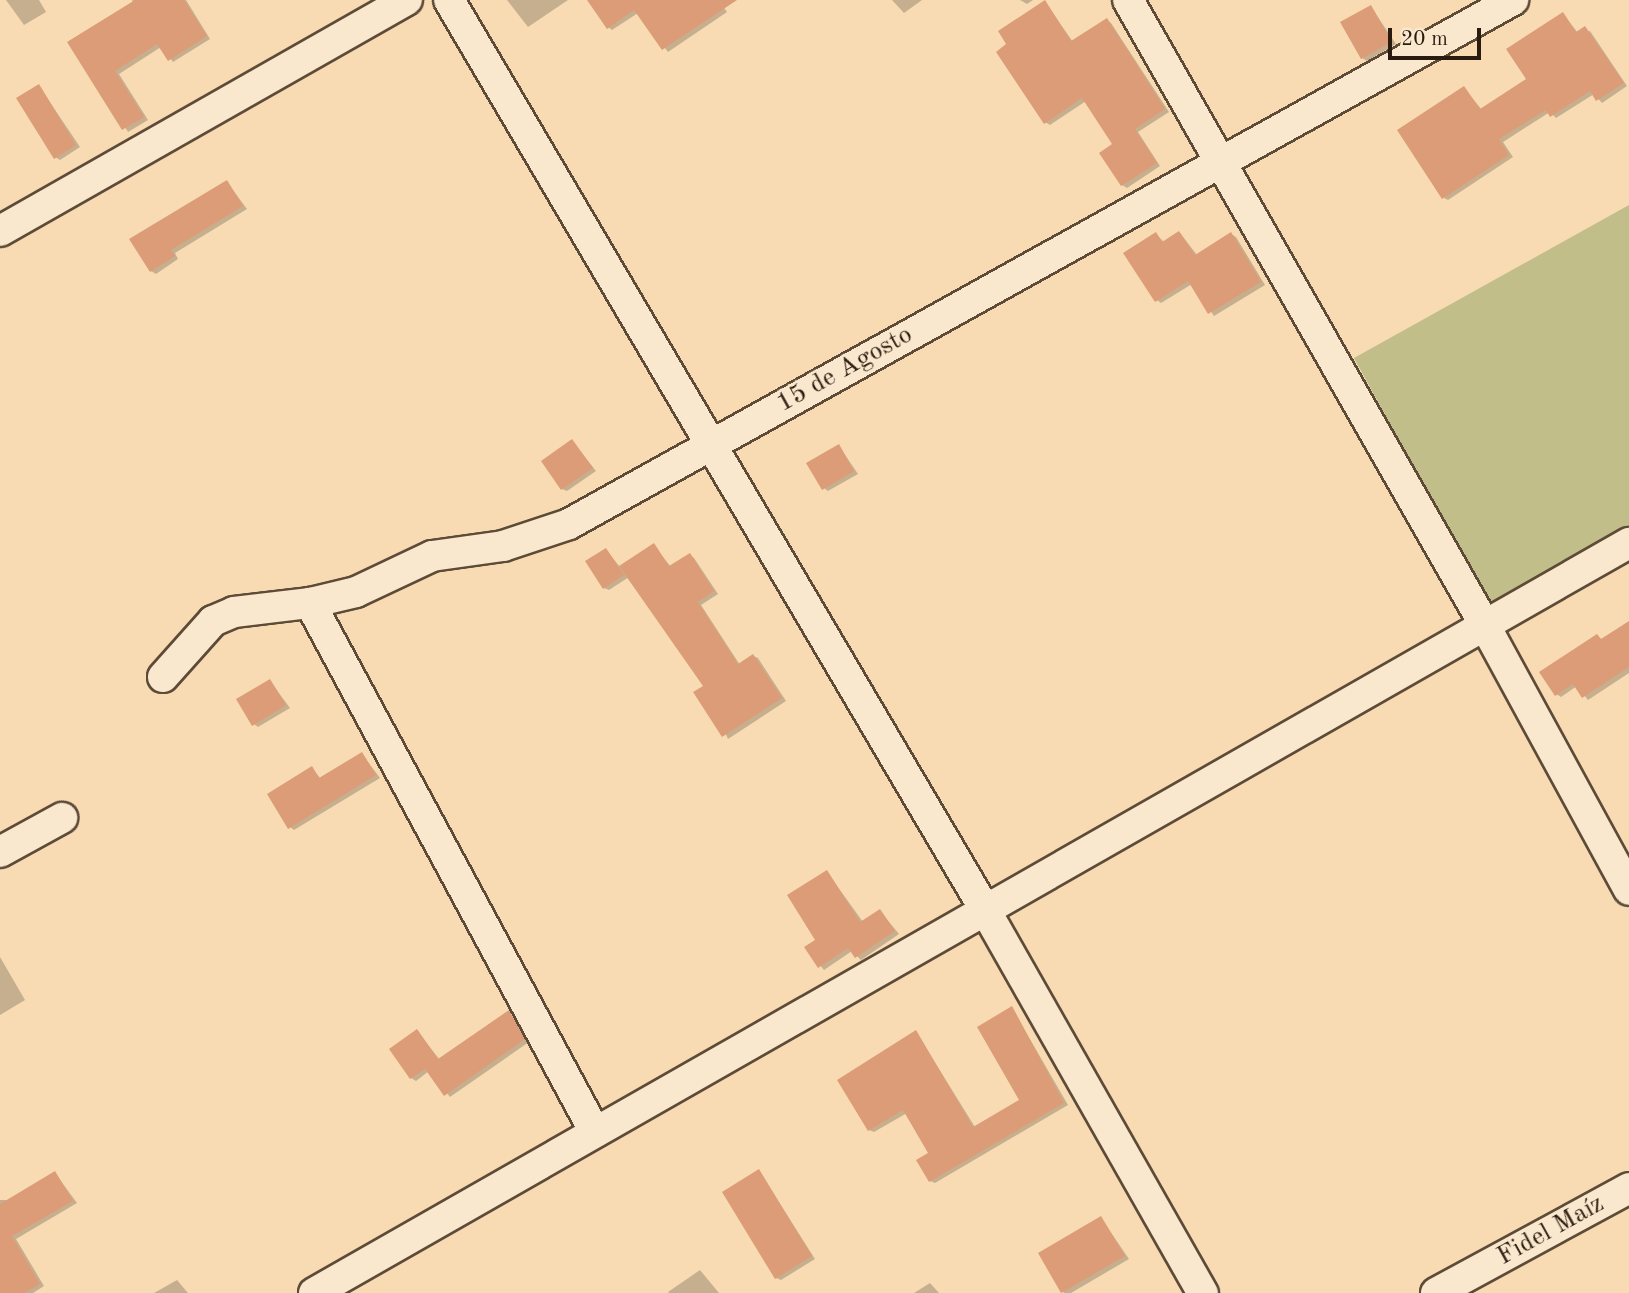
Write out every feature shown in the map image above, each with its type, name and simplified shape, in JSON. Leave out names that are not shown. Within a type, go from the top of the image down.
[{"type":"street","points":[[0,231],[407,0]]},
{"type":"street","points":[[449,0],[984,908],[1203,1293]]},
{"type":"street","points":[[1128,0],[1483,622],[1629,890]]},
{"type":"street","name":"15 de Agosto","points":[[163,677],[214,621],[234,612],[310,603],[356,592],[432,556],[503,546],[569,524],[1222,164],[1513,0]]},
{"type":"street","points":[[314,1293],[1483,622],[1629,543]]},
{"type":"street","points":[[310,603],[595,1132]]},
{"type":"street","points":[[0,852],[62,818]]},
{"type":"street","name":"Fidel Maíz","points":[[1436,1293],[1629,1188]]},
{"type":"shaded area","points":[[1629,205],[1629,533],[1491,608],[1354,358]]},
{"type":"building","points":[[135,0],[184,0],[207,36],[168,61],[157,44],[115,71],[144,117],[122,130],[67,42]]},
{"type":"building","points":[[587,0],[737,0],[662,50],[634,10],[607,29]]},
{"type":"building","points":[[1045,0],[1071,41],[1107,18],[1165,109],[1135,129],[1157,163],[1121,186],[1099,153],[1112,144],[1082,98],[1044,124],[996,52],[1006,44],[998,31]]},
{"type":"building","points":[[1371,5],[1392,42],[1361,59],[1340,22]]},
{"type":"building","points":[[1563,12],[1576,32],[1585,26],[1624,83],[1596,101],[1590,91],[1550,117],[1546,110],[1499,139],[1509,155],[1442,199],[1397,130],[1464,86],[1480,109],[1526,79],[1506,49]]},
{"type":"building","points":[[39,84],[76,145],[54,159],[16,98]]},
{"type":"building","points":[[227,180],[243,206],[171,250],[175,256],[150,272],[129,239]]},
{"type":"building","points":[[1179,231],[1195,255],[1231,232],[1261,282],[1208,314],[1188,281],[1155,302],[1123,253],[1156,232],[1162,242]]},
{"type":"building","points":[[572,439],[593,468],[561,490],[541,461]]},
{"type":"building","points":[[839,444],[854,471],[822,490],[806,463]]},
{"type":"building","points":[[654,543],[669,566],[690,553],[714,591],[698,602],[738,664],[753,654],[782,698],[722,737],[693,692],[703,686],[619,566]]},
{"type":"building","points":[[606,548],[624,575],[603,589],[585,561]]},
{"type":"building","points":[[1629,621],[1629,667],[1582,698],[1573,684],[1555,696],[1539,672],[1597,634],[1601,639]]},
{"type":"building","points":[[270,679],[286,705],[252,726],[236,699]]},
{"type":"building","points":[[362,752],[376,775],[288,829],[267,794],[312,766],[319,778]]},
{"type":"building","points":[[827,870],[860,922],[880,909],[895,931],[855,958],[848,948],[818,968],[804,947],[815,940],[787,895]]},
{"type":"building","points":[[1012,1006],[1064,1103],[929,1182],[916,1160],[928,1153],[903,1110],[868,1131],[837,1080],[916,1030],[973,1127],[1019,1100],[977,1027]]},
{"type":"building","points":[[509,1010],[525,1039],[444,1096],[425,1069],[410,1079],[389,1049],[417,1029],[438,1059]]},
{"type":"building","points":[[759,1169],[812,1256],[775,1279],[722,1192]]},
{"type":"building","points":[[55,1171],[73,1201],[12,1236],[40,1284],[24,1293],[0,1293],[0,1204]]},
{"type":"building","points":[[1101,1216],[1125,1256],[1061,1293],[1038,1253]]}]
